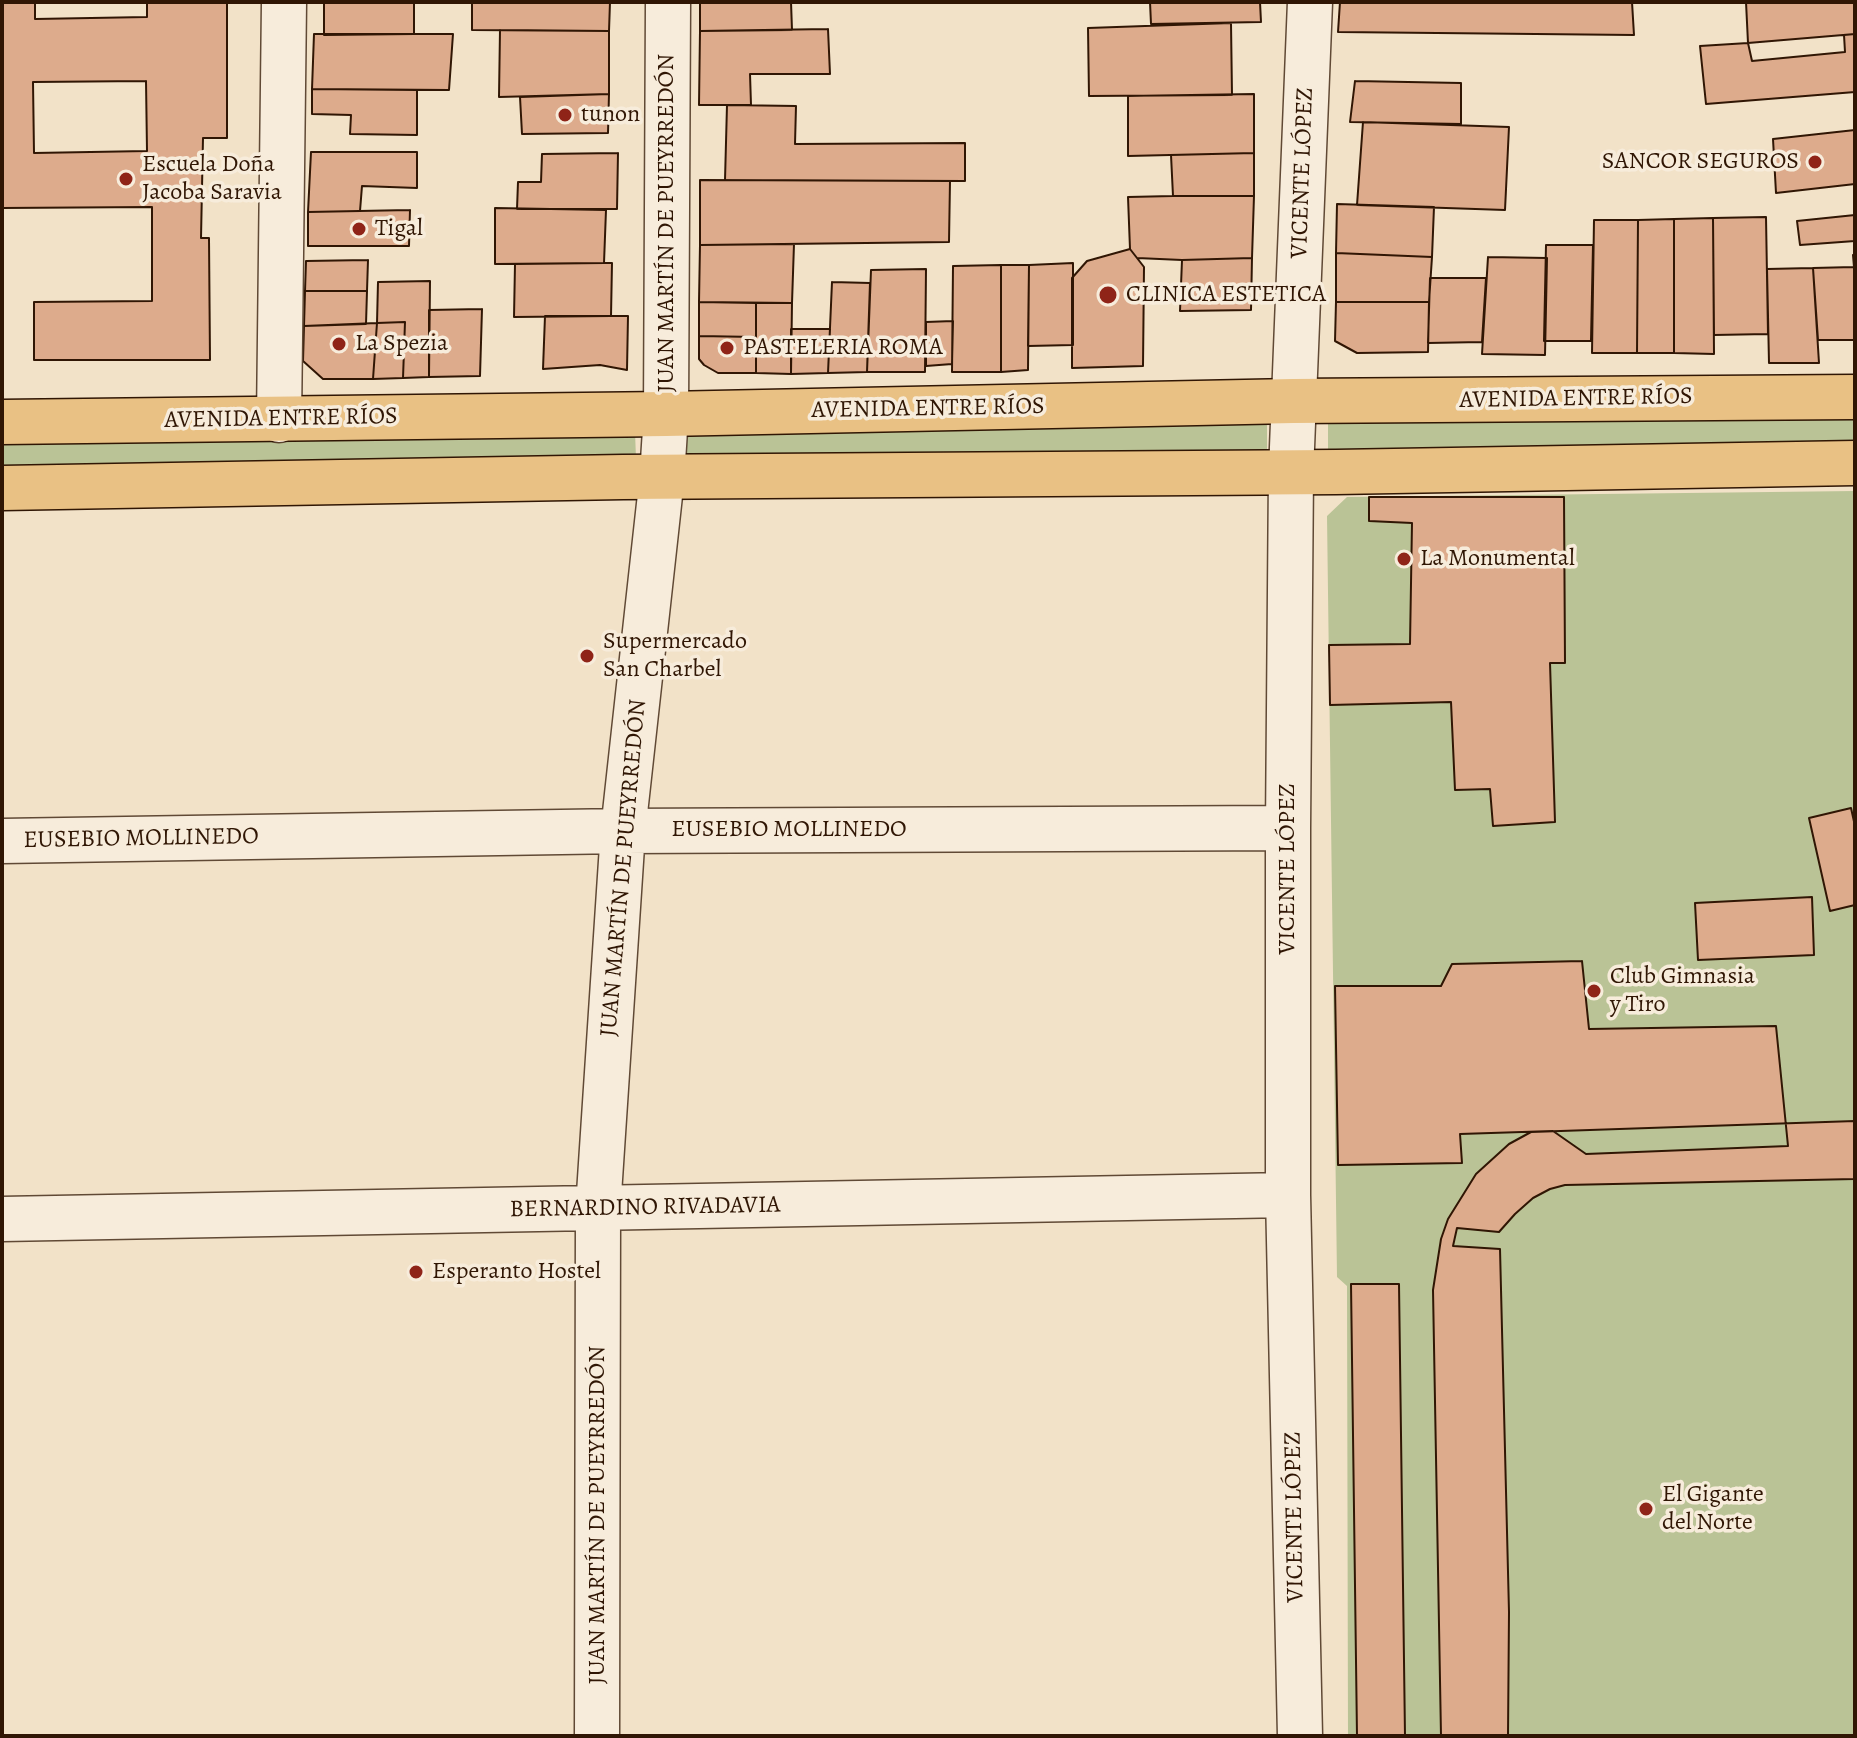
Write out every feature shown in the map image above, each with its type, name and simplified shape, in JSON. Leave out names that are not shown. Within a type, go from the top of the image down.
[{"type":"main road","name":"AVENIDA ENTRE RÍOS","points":[[2,422],[666,414],[1293,401],[1855,397]]},
{"type":"main road","points":[[2,488],[1855,463]]},
{"type":"street","points":[[279,420],[284,2]]},
{"type":"street","name":"JUAN MARTÍN DE PUEYRREDÓN","points":[[597,1736],[598,1209],[623,831],[662,477],[666,414],[668,2]]},
{"type":"street","name":"VICENTE LÓPEZ","points":[[1300,1736],[1288,1195],[1288,828],[1291,472],[1310,2]]},
{"type":"street","name":"EUSEBIO MOLLINEDO","points":[[2,841],[623,831],[1288,828]]},
{"type":"street","name":"BERNARDINO RIVADAVIA","points":[[2,1219],[1288,1195]]},
{"type":"green space","points":[[1855,413],[1855,441],[1328,451],[1328,422]]},
{"type":"green space","points":[[1267,422],[1267,451],[687,459],[686,430]]},
{"type":"green space","points":[[635,431],[636,459],[2,470],[2,441]]},
{"type":"green space","name":"Club Gimnasia y Tiro","points":[[1855,491],[1855,1736],[1348,1736],[1347,1286],[1337,1277],[1327,516],[1347,497]]},
{"type":"building","points":[[2,2],[35,2],[35,19],[147,17],[147,2],[227,2],[227,138],[203,138],[201,238],[209,238],[210,360],[34,360],[34,302],[152,301],[152,207],[2,208]],"holes":[[[146,81],[147,151],[34,153],[33,82]]]},
{"type":"building","points":[[324,2],[414,2],[414,34],[324,35]]},
{"type":"building","points":[[472,2],[610,2],[609,31],[472,30]]},
{"type":"building","points":[[700,2],[791,2],[792,30],[700,31]]},
{"type":"building","points":[[1150,2],[1260,2],[1261,22],[1151,24]]},
{"type":"building","points":[[1340,2],[1632,2],[1634,35],[1338,32]]},
{"type":"building","points":[[1746,2],[1855,2],[1855,34],[1748,43]]},
{"type":"building","points":[[1231,23],[1232,95],[1089,96],[1088,28]]},
{"type":"building","points":[[828,29],[830,74],[750,74],[751,105],[699,105],[700,31]]},
{"type":"building","points":[[500,30],[609,31],[609,94],[499,97]]},
{"type":"building","points":[[314,34],[453,34],[449,90],[312,89]]},
{"type":"building","points":[[1855,34],[1855,92],[1706,104],[1700,46],[1748,43],[1752,61],[1845,52],[1844,35]]},
{"type":"building","points":[[1355,81],[1461,83],[1461,124],[1350,122]]},
{"type":"building","points":[[312,89],[417,90],[417,135],[350,134],[351,115],[312,114]]},
{"type":"building","name":"tunon","points":[[609,94],[608,133],[522,134],[520,97]]},
{"type":"building","points":[[1254,94],[1254,153],[1128,156],[1128,96]]},
{"type":"building","points":[[727,105],[796,106],[795,144],[965,143],[965,181],[725,180]]},
{"type":"building","points":[[1363,122],[1509,127],[1505,210],[1357,205]]},
{"type":"building","name":"SANCOR SEGUROS","points":[[1855,130],[1855,184],[1776,193],[1773,139]]},
{"type":"building","points":[[311,152],[417,152],[417,188],[362,186],[360,211],[308,212]]},
{"type":"building","points":[[618,153],[617,209],[517,209],[518,182],[541,182],[542,154]]},
{"type":"building","points":[[1254,153],[1254,196],[1173,196],[1171,155]]},
{"type":"building","points":[[700,180],[950,181],[949,242],[700,245]]},
{"type":"building","points":[[1254,196],[1252,258],[1137,258],[1130,249],[1128,197]]},
{"type":"building","points":[[1337,204],[1434,207],[1432,257],[1336,253]]},
{"type":"building","points":[[495,208],[606,210],[604,263],[495,264]]},
{"type":"building","name":"Tigal","points":[[410,210],[409,246],[308,246],[308,212]]},
{"type":"building","points":[[1855,215],[1855,241],[1800,245],[1797,221]]},
{"type":"building","points":[[1766,217],[1768,334],[1714,335],[1713,218]]},
{"type":"building","points":[[1713,218],[1714,354],[1674,353],[1674,219]]},
{"type":"building","points":[[1674,219],[1674,353],[1637,353],[1638,220]]},
{"type":"building","points":[[1594,220],[1638,220],[1637,353],[1592,353]]},
{"type":"building","points":[[794,244],[792,303],[699,302],[700,245]]},
{"type":"building","points":[[1546,245],[1593,245],[1591,341],[1544,341]]},
{"type":"building","name":"CLINICA ESTETICA","points":[[1130,249],[1144,267],[1143,366],[1072,368],[1072,278],[1087,261]]},
{"type":"building","points":[[1336,253],[1432,257],[1429,302],[1336,302]]},
{"type":"building","points":[[1855,255],[1855,337],[1854,267]]},
{"type":"building","points":[[1488,257],[1547,258],[1545,355],[1482,354]]},
{"type":"building","points":[[1252,258],[1251,310],[1180,311],[1182,260]]},
{"type":"building","points":[[368,260],[367,291],[305,291],[306,261]]},
{"type":"building","points":[[612,263],[611,316],[514,317],[515,264]]},
{"type":"building","points":[[1073,263],[1073,345],[1028,346],[1029,265]]},
{"type":"building","points":[[1001,265],[1029,265],[1028,370],[1001,372]]},
{"type":"building","points":[[1001,265],[1001,372],[952,372],[953,266]]},
{"type":"building","points":[[1854,267],[1855,340],[1818,340],[1813,268]]},
{"type":"building","points":[[1813,268],[1819,363],[1769,363],[1767,269]]},
{"type":"building","points":[[926,269],[925,372],[867,372],[871,270]]},
{"type":"building","points":[[1430,278],[1486,278],[1482,342],[1428,343]]},
{"type":"building","points":[[430,281],[429,377],[403,378],[405,322],[377,323],[378,282]]},
{"type":"building","points":[[832,282],[870,283],[867,372],[828,373]]},
{"type":"building","points":[[305,291],[367,291],[366,324],[304,326]]},
{"type":"building","points":[[699,302],[756,303],[756,337],[699,336]]},
{"type":"building","points":[[1336,302],[1429,302],[1428,352],[1357,353],[1335,341]]},
{"type":"building","points":[[756,303],[792,303],[791,374],[756,373]]},
{"type":"building","points":[[482,309],[480,376],[429,377],[429,310]]},
{"type":"building","points":[[545,316],[628,316],[627,370],[600,365],[543,369]]},
{"type":"building","points":[[953,321],[952,364],[926,366],[926,322]]},
{"type":"building","points":[[405,322],[403,378],[373,379],[377,323]]},
{"type":"building","name":"La Spezia","points":[[377,323],[373,379],[323,379],[303,361],[304,326]]},
{"type":"building","points":[[791,329],[830,329],[828,373],[791,374]]},
{"type":"building","name":"PASTELERIA ROMA","points":[[699,336],[756,337],[756,373],[718,373],[704,365],[699,359]]},
{"type":"building","points":[[1369,497],[1564,497],[1565,663],[1550,663],[1555,822],[1493,826],[1490,789],[1455,790],[1451,702],[1330,705],[1329,645],[1410,644],[1412,523],[1369,521]]},
{"type":"building","points":[[1851,808],[1855,826],[1855,905],[1830,911],[1809,818]]},
{"type":"building","points":[[1812,897],[1814,955],[1698,960],[1695,903]]},
{"type":"building","points":[[1582,961],[1589,1029],[1776,1026],[1788,1146],[1586,1154],[1553,1131],[1460,1134],[1462,1163],[1338,1165],[1335,986],[1441,986],[1452,964]]},
{"type":"building","points":[[1855,1121],[1855,1179],[1565,1185],[1533,1198],[1499,1232],[1457,1228],[1453,1246],[1500,1249],[1509,1612],[1508,1736],[1441,1736],[1433,1290],[1441,1239],[1448,1219],[1476,1174],[1509,1144],[1531,1132]]},
{"type":"building","points":[[1351,1284],[1399,1284],[1405,1736],[1357,1736]]},
{"type":"place","name":"tunon","points":[[565,115]]},
{"type":"place","name":"SANCOR SEGUROS","points":[[1815,162]]},
{"type":"place","name":"Escuela Doña Jacoba Saravia","points":[[126,179]]},
{"type":"place","name":"Tigal","points":[[359,229]]},
{"type":"place","name":"CLINICA ESTETICA","points":[[1108,295]]},
{"type":"place","name":"La Spezia","points":[[339,344]]},
{"type":"place","name":"PASTELERIA ROMA","points":[[727,348]]},
{"type":"place","name":"La Monumental","points":[[1404,559]]},
{"type":"place","name":"Supermercado San Charbel","points":[[587,656]]},
{"type":"place","name":"Club Gimnasia y Tiro","points":[[1594,991]]},
{"type":"place","name":"Esperanto Hostel","points":[[416,1272]]},
{"type":"place","name":"El Gigante del Norte","points":[[1646,1509]]}]
